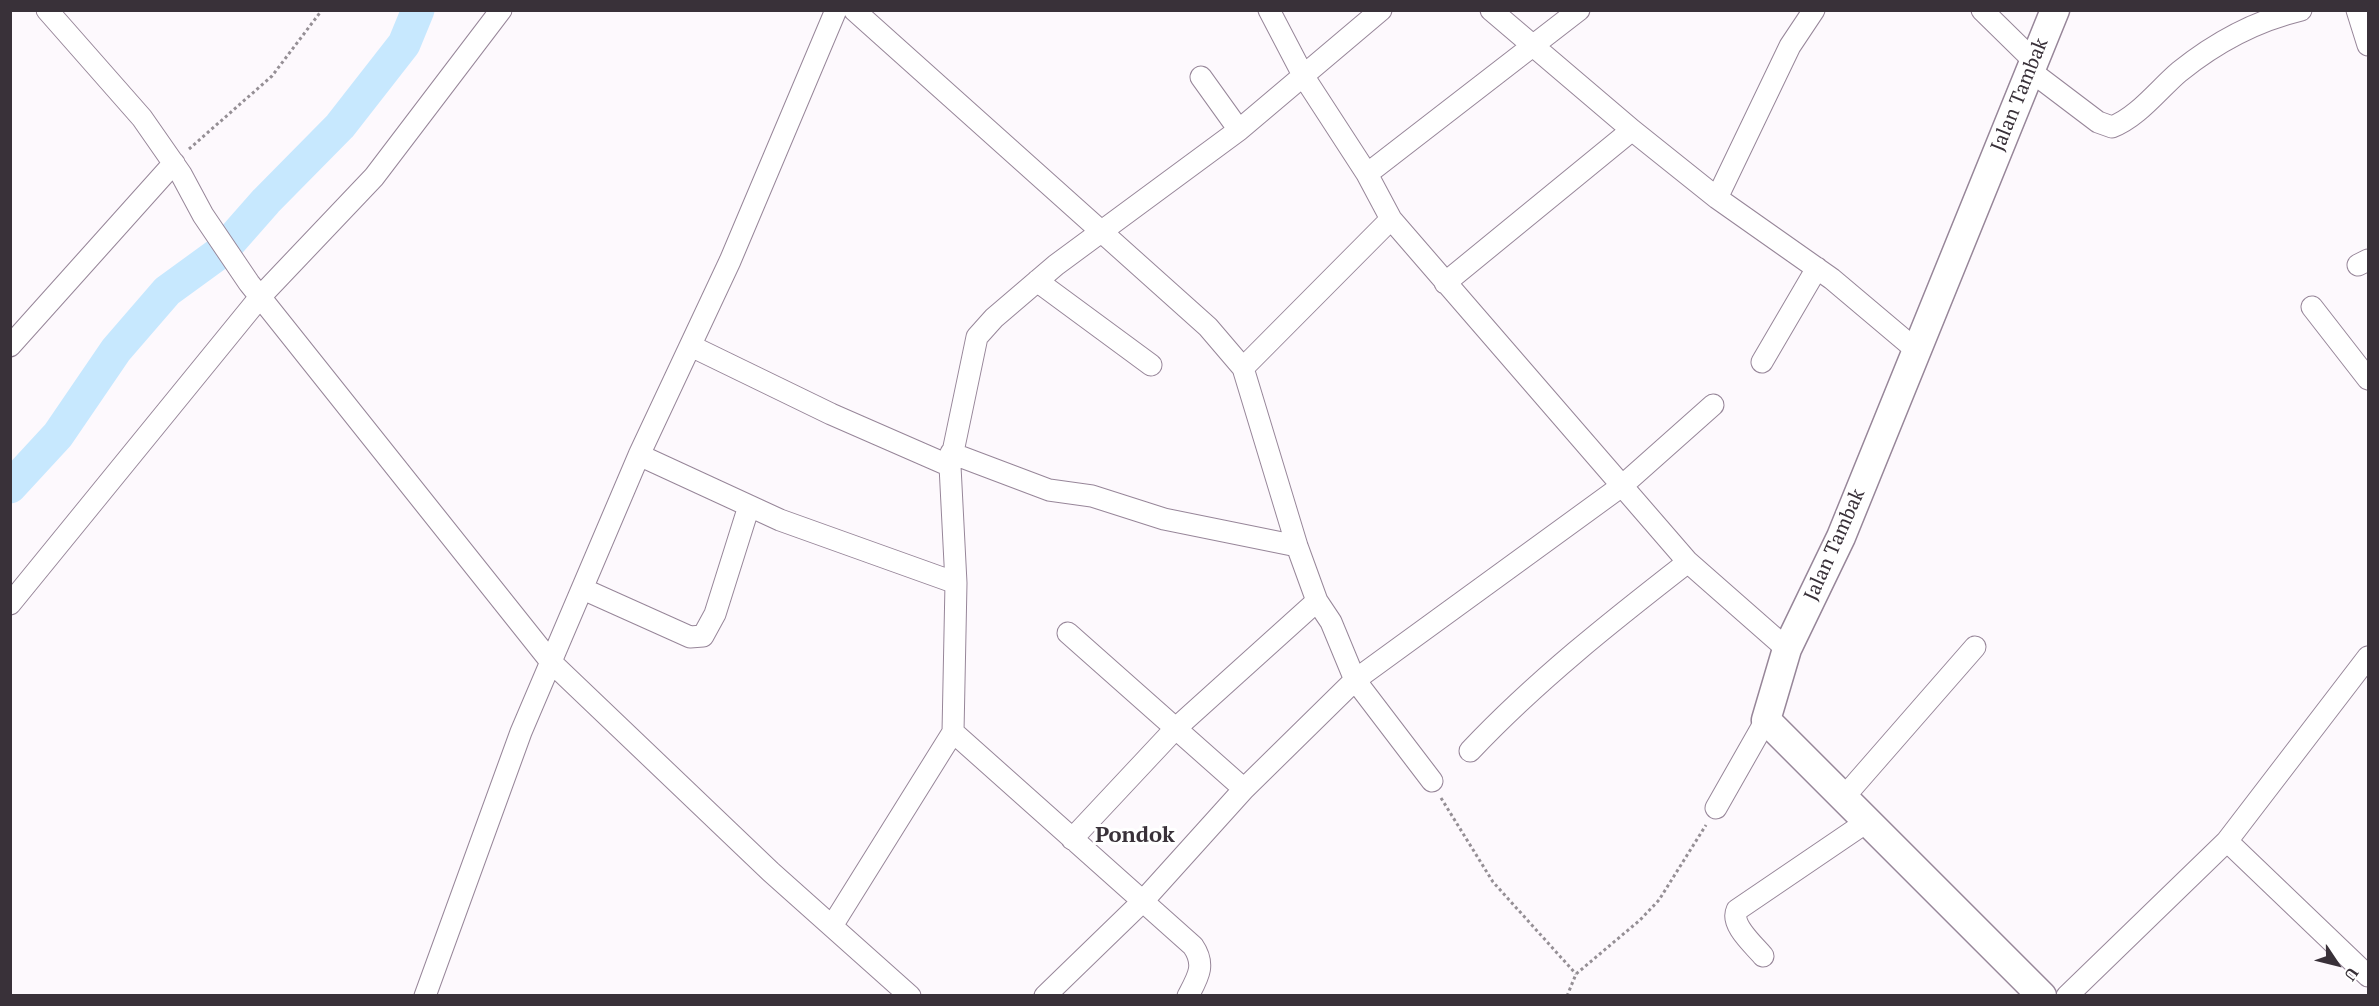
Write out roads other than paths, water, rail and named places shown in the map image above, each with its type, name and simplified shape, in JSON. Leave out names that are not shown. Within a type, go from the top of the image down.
[{"type":"street","points":[[47,10],[142,118],[174,163],[202,215],[255,290],[551,662],[832,927],[910,996]]},
{"type":"street","points":[[10,604],[255,290],[374,177],[501,10]]},
{"type":"street","points":[[424,996],[521,732],[639,455],[691,346],[836,10]]},
{"type":"street","points":[[854,10],[1208,327],[1244,368],[1297,546],[1317,601],[1331,622],[1355,680],[1432,781]]},
{"type":"street","points":[[1269,10],[1304,77],[1367,174],[1391,219],[1688,562],[1787,649]]},
{"type":"street","points":[[832,927],[954,732],[943,460],[977,337],[994,318],[1100,230],[1239,130],[1381,10]]},
{"type":"street","points":[[1491,10],[1716,198],[1817,268],[1915,349]]},
{"type":"street","points":[[1367,174],[1579,10]]},
{"type":"street","points":[[1716,198],[1790,46],[1814,10]]},
{"type":"street","points":[[1982,10],[2033,66],[2098,122],[2112,128],[2128,119],[2180,71],[2223,40],[2259,22],[2301,10]]},
{"type":"street","name":"Jalan Tambak","points":[[1766,720],[1787,649],[1841,537],[1915,349],[2055,10]]},
{"type":"street","points":[[2357,10],[2368,45]]},
{"type":"street","points":[[1201,78],[1239,130]]},
{"type":"street","points":[[1445,282],[1632,130]]},
{"type":"street","points":[[10,346],[174,163]]},
{"type":"street","points":[[1244,368],[1391,219]]},
{"type":"street","points":[[1762,362],[1817,268]]},
{"type":"street","points":[[1037,281],[1151,365]]},
{"type":"street","points":[[2312,307],[2368,379]]},
{"type":"street","points":[[691,346],[943,460],[1049,490],[1092,496],[1164,519],[1297,546]]},
{"type":"street","points":[[1045,996],[1143,901],[1244,789],[1355,680],[1623,485],[1713,405]]},
{"type":"street","points":[[639,455],[780,520],[947,580]]},
{"type":"street","points":[[583,589],[690,637],[703,636],[715,614],[749,506]]},
{"type":"street","points":[[1470,751],[1516,704],[1621,614],[1688,562]]},
{"type":"street","points":[[1072,839],[1175,729],[1317,601]]},
{"type":"street","points":[[1068,633],[1244,789]]},
{"type":"street","points":[[1844,797],[1975,647]]},
{"type":"street","points":[[2067,996],[2227,841],[2366,664]]},
{"type":"street","points":[[1716,808],[1766,720],[2042,996]]},
{"type":"street","points":[[954,732],[1183,935],[1197,953],[1201,968],[1188,996]]},
{"type":"street","points":[[1763,956],[1737,925],[1735,918],[1737,910],[1868,821]]},
{"type":"street","points":[[2227,841],[2368,976]]},
{"type":"waterway","points":[[10,487],[58,435],[116,350],[167,291],[222,251],[266,201],[340,126],[404,44],[418,10]]},
{"type":"district","name":"Pondok","points":[[1135,836]]}]
